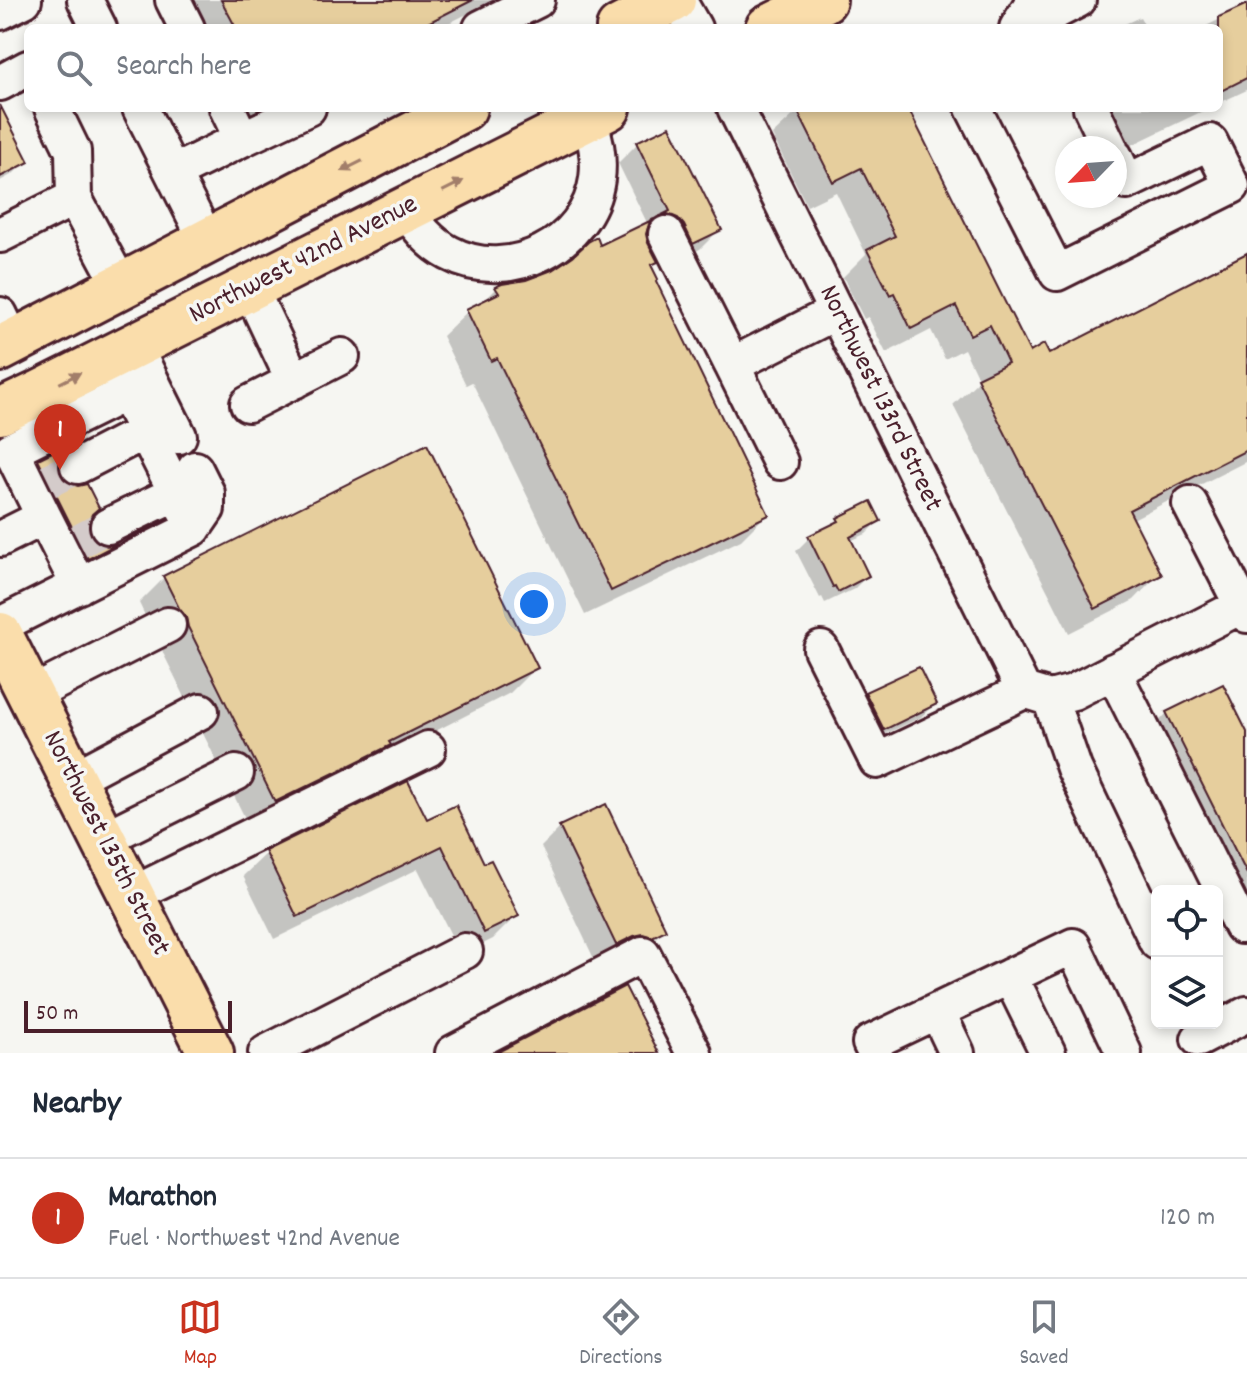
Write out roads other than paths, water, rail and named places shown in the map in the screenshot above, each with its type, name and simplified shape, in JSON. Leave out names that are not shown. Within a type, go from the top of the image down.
[{"type":"main road","points":[[627,24],[675,0]]},
{"type":"main road","points":[[776,24],[824,0]]},
{"type":"main road","points":[[4,335],[121,286],[456,112]]},
{"type":"main road","name":"Northwest 42nd Avenue","points":[[21,416],[123,366],[250,288],[598,113]]},
{"type":"main road","name":"Northwest 135th Street","points":[[0,635],[211,1053]]},
{"type":"street","points":[[85,0],[97,24]]},
{"type":"street","points":[[173,0],[185,24]]},
{"type":"street","points":[[489,24],[537,0]]},
{"type":"street","points":[[675,0],[691,24]]},
{"type":"street","points":[[1038,14],[1078,0]]},
{"type":"street","points":[[0,83],[24,70]]},
{"type":"street","points":[[54,112],[73,151],[74,198],[121,286]]},
{"type":"street","points":[[142,112],[207,241]]},
{"type":"street","points":[[229,112],[242,139]]},
{"type":"street","points":[[173,173],[299,112]]},
{"type":"street","name":"Northwest 133rd Street","points":[[737,112],[836,312],[1037,694],[1151,929]]},
{"type":"street","points":[[975,112],[1057,273],[1232,186],[1210,142],[1127,182]]},
{"type":"street","points":[[1093,112],[1104,136]]},
{"type":"street","points":[[405,210],[424,235],[450,254],[465,259],[481,264],[512,264],[542,254],[568,236],[587,210],[597,180],[598,113]]},
{"type":"street","points":[[0,235],[74,198]]},
{"type":"street","points":[[666,234],[780,462]]},
{"type":"street","points":[[250,288],[294,381]]},
{"type":"street","points":[[732,365],[836,312]]},
{"type":"street","points":[[248,404],[342,356]]},
{"type":"street","points":[[123,366],[162,434]]},
{"type":"street","points":[[0,625],[194,528],[186,481],[123,366]]},
{"type":"street","points":[[21,416],[11,450],[67,548],[79,586]]},
{"type":"street","points":[[78,466],[162,434]]},
{"type":"street","points":[[108,526],[186,481]]},
{"type":"street","points":[[0,539],[39,496]]},
{"type":"street","points":[[821,649],[877,761],[1037,694],[1073,692],[1245,608],[1190,504]]},
{"type":"street","points":[[30,695],[168,625]]},
{"type":"street","points":[[1113,671],[1241,926]]},
{"type":"street","points":[[73,779],[201,711]]},
{"type":"street","points":[[131,895],[428,749]]},
{"type":"street","points":[[103,839],[236,773]]},
{"type":"street","points":[[875,1053],[870,1043],[1073,946],[1124,1053]]},
{"type":"street","points":[[266,1053],[465,951]]},
{"type":"street","points":[[453,1053],[643,954],[694,1053]]},
{"type":"street","points":[[1010,976],[1048,1053]]},
{"type":"street","points":[[937,1011],[957,1053]]},
{"type":"street","points":[[1199,1038],[1247,1014]]},
{"type":"tunnel","points":[[44,483],[78,466]]},
{"type":"tunnel","points":[[74,544],[108,526]]},
{"type":"place","name":"Marathon","points":[[60,470]]}]
